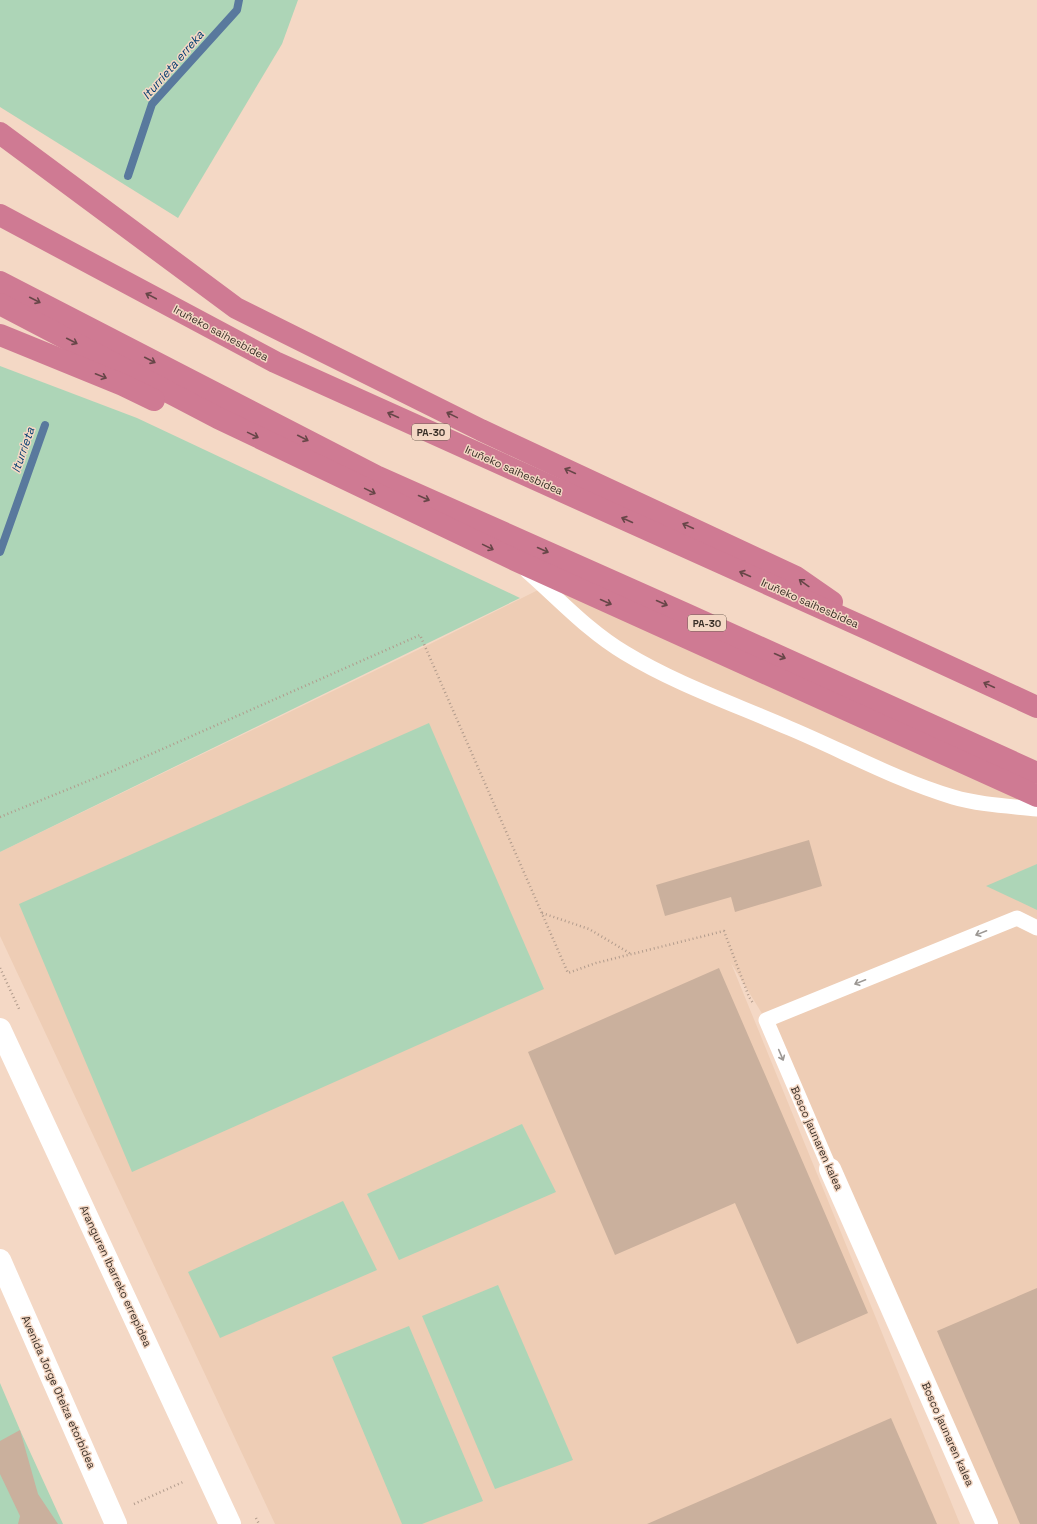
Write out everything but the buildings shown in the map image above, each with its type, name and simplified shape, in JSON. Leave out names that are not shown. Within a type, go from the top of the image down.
[{"type":"highway","points":[[0,133],[236,308],[481,430],[796,577],[870,630]]},
{"type":"highway","name":"Iruñeko saihesbidea","points":[[0,215],[275,362],[870,630],[1037,707]]},
{"type":"highway","name":"PA-30","points":[[0,282],[376,476],[1037,773]]},
{"type":"highway","points":[[0,304],[218,418],[515,560],[1037,796]]},
{"type":"highway","points":[[0,335],[123,385],[175,410],[218,418]]},
{"type":"street","name":"Aranguren Ibarreko errepidea","points":[[0,1029],[230,1524]]},
{"type":"street","name":"Bosco jaunaren kalea","points":[[830,1169],[988,1524]]},
{"type":"street","name":"Avenida Jorge Oteiza etorbidea","points":[[2,1263],[114,1519]]},
{"type":"lane","points":[[515,560],[584,623],[624,652],[676,680],[790,728],[892,775],[954,797],[992,805],[1037,809]]},
{"type":"lane","points":[[1009,694],[1037,693]]},
{"type":"lane","points":[[766,1020],[1017,918],[1037,928]]},
{"type":"lane","name":"Bosco jaunaren kalea","points":[[766,1020],[830,1169]]},
{"type":"path","points":[[0,817],[122,766],[420,635],[568,973],[596,963],[724,931],[749,997],[766,1020]]},
{"type":"path","points":[[541,913],[590,928],[631,955]]},
{"type":"path","points":[[114,1519],[184,1482]]},
{"type":"shaded area","points":[[548,585],[1037,800],[1037,1524],[987,1524],[766,1020],[731,963],[960,1524],[275,1524],[0,936],[0,852],[430,644]]},
{"type":"green space","points":[[0,0],[298,0],[282,44],[178,218],[0,107]]},
{"type":"green space","points":[[0,366],[137,418],[520,598],[0,852]]},
{"type":"green space","points":[[429,723],[544,989],[132,1172],[19,904]]},
{"type":"green space","points":[[1037,864],[1037,910],[986,886]]},
{"type":"green space","points":[[522,1124],[556,1192],[399,1260],[367,1194]]},
{"type":"green space","points":[[343,1201],[377,1270],[220,1338],[188,1272]]},
{"type":"green space","points":[[498,1285],[573,1460],[495,1489],[422,1316]]},
{"type":"green space","points":[[409,1326],[483,1501],[422,1524],[402,1524],[332,1357]]},
{"type":"green space","points":[[0,1383],[20,1430],[63,1524],[0,1524]]},
{"type":"waterway","name":"Iturrieta erreka","points":[[128,176],[152,104],[237,10],[239,0]]},
{"type":"waterway","name":"Iturrieta","points":[[0,552],[45,425]]}]
